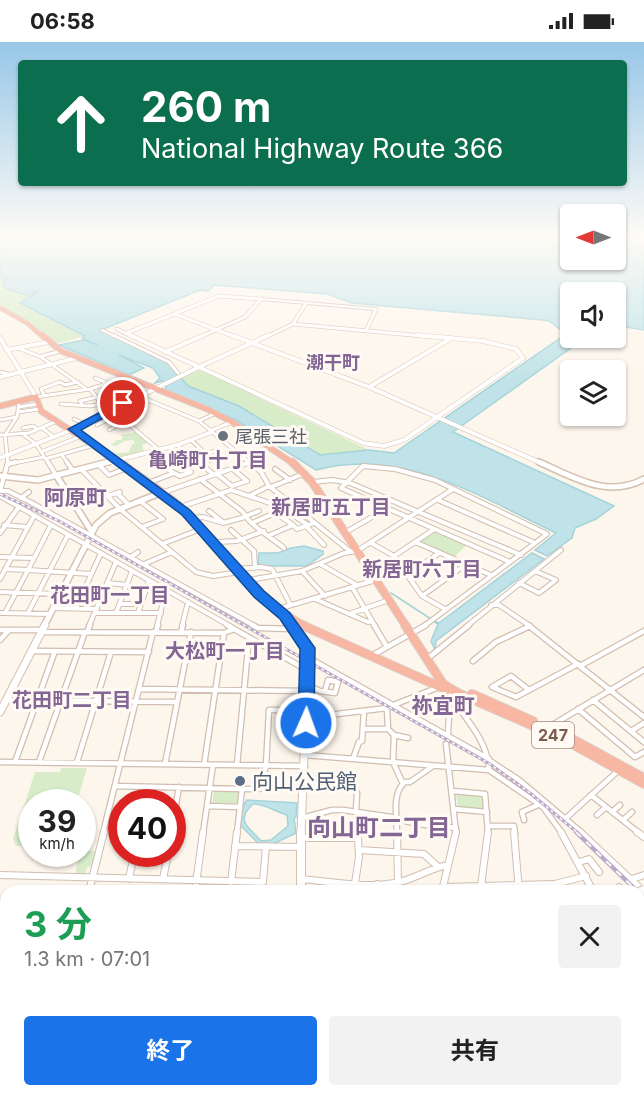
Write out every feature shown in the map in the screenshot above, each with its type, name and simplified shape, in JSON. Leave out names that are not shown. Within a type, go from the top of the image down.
[{"type":"highway","name":"247","points":[[1,310],[27,323],[61,351],[127,378],[158,386],[232,422],[283,454],[312,482],[443,687]]},
{"type":"highway","points":[[0,406],[19,405],[36,397],[39,407],[96,444],[192,518],[247,581],[285,616],[370,657],[460,692]]},
{"type":"highway","name":"247","points":[[438,676],[460,692],[548,727]]},
{"type":"highway","name":"247","points":[[460,692],[501,704],[643,778]]},
{"type":"street","points":[[127,333],[219,296],[376,309],[366,331]]},
{"type":"street","points":[[165,352],[248,315],[261,299]]},
{"type":"street","points":[[293,324],[306,303]]},
{"type":"street","points":[[175,314],[369,387],[593,485],[626,487],[644,479]]},
{"type":"street","points":[[0,458],[74,429],[180,375],[199,367],[293,324],[452,338],[504,346],[519,351],[523,358],[398,444],[385,447],[371,446],[199,367],[165,352],[127,333],[117,329],[107,332]]},
{"type":"street","points":[[102,330],[170,362],[180,375]]},
{"type":"street","points":[[0,338],[36,397],[87,389],[127,378]]},
{"type":"street","points":[[369,387],[452,338]]},
{"type":"street","points":[[6,350],[49,342]]},
{"type":"street","points":[[146,351],[156,347]]},
{"type":"street","points":[[18,348],[41,357],[79,381],[98,397],[108,411],[122,415],[115,419],[131,426],[158,449]]},
{"type":"street","points":[[41,357],[61,351]]},
{"type":"street","points":[[0,377],[77,358]]},
{"type":"street","points":[[0,372],[8,374]]},
{"type":"street","points":[[95,378],[199,421],[261,472],[270,487],[354,551]]},
{"type":"street","points":[[44,395],[41,389],[60,382],[65,385],[79,381]]},
{"type":"street","points":[[61,404],[90,406],[126,391]]},
{"type":"street","points":[[81,405],[80,401],[98,397]]},
{"type":"street","points":[[97,425],[148,400]]},
{"type":"street","points":[[39,407],[19,405],[17,417],[5,435],[9,455],[0,491],[8,491],[91,533],[258,628],[295,630],[307,627]]},
{"type":"street","points":[[19,412],[39,407]]},
{"type":"street","points":[[199,421],[215,413]]},
{"type":"street","points":[[0,420],[17,417]]},
{"type":"street","points":[[74,419],[84,424]]},
{"type":"street","points":[[0,435],[24,434],[58,421]]},
{"type":"street","points":[[109,430],[124,422]]},
{"type":"street","points":[[3,477],[30,480],[99,465],[177,445],[232,422]]},
{"type":"street","points":[[54,437],[40,428],[23,427],[24,434],[36,444],[91,533]]},
{"type":"street","points":[[41,452],[83,436]]},
{"type":"street","points":[[191,440],[204,455],[210,461],[222,457],[215,451],[204,455],[194,458]]},
{"type":"street","points":[[8,464],[45,458],[96,444]]},
{"type":"street","points":[[177,445],[232,486],[247,481],[232,468]]},
{"type":"street","points":[[55,447],[62,453],[73,471]]},
{"type":"street","points":[[147,484],[174,473],[180,476],[191,471],[176,463],[170,456],[154,462],[174,473]]},
{"type":"street","points":[[0,712],[85,544],[104,518],[160,493],[248,463]]},
{"type":"street","points":[[99,465],[110,475],[127,468]]},
{"type":"street","points":[[370,657],[411,634],[522,555],[546,536],[544,531],[417,474],[370,465],[363,466],[341,486],[342,490],[511,562]]},
{"type":"street","points":[[81,469],[120,509],[202,575],[218,576],[255,567],[272,569],[290,604]]},
{"type":"street","points":[[275,469],[291,480]]},
{"type":"street","points":[[250,495],[305,473]]},
{"type":"street","points":[[200,479],[284,548]]},
{"type":"street","points":[[312,482],[325,480],[346,482],[522,555]]},
{"type":"street","points":[[247,581],[302,571],[354,551],[410,519],[453,489]]},
{"type":"street","points":[[179,507],[231,490],[275,503],[307,526],[324,545]]},
{"type":"street","points":[[20,498],[29,492]]},
{"type":"street","points":[[107,496],[118,492],[129,505]]},
{"type":"street","points":[[0,496],[308,670]]},
{"type":"street","points":[[275,503],[284,498]]},
{"type":"street","points":[[437,500],[536,544]]},
{"type":"street","points":[[140,501],[163,519],[142,527]]},
{"type":"street","points":[[1,530],[18,508]]},
{"type":"street","points":[[252,523],[285,509]]},
{"type":"street","points":[[345,532],[386,509]]},
{"type":"street","points":[[209,511],[224,523]]},
{"type":"street","points":[[192,518],[203,517],[224,523],[259,511]]},
{"type":"street","points":[[276,513],[297,529],[314,522]]},
{"type":"street","points":[[0,579],[34,516]]},
{"type":"street","points":[[3,613],[16,593],[51,525]]},
{"type":"street","points":[[270,535],[293,525]]},
{"type":"street","points":[[1,530],[28,527]]},
{"type":"street","points":[[162,544],[201,529]]},
{"type":"street","points":[[394,556],[434,529]]},
{"type":"street","points":[[231,530],[254,551],[255,567]]},
{"type":"street","points":[[213,542],[242,540],[265,531]]},
{"type":"street","points":[[28,613],[68,535]]},
{"type":"street","points":[[415,542],[491,575]]},
{"type":"street","points":[[371,543],[394,556],[422,596],[444,609]]},
{"type":"street","points":[[427,659],[561,550]]},
{"type":"street","points":[[130,557],[138,552]]},
{"type":"street","points":[[143,564],[172,552]]},
{"type":"street","points":[[76,608],[101,553]]},
{"type":"street","points":[[407,575],[440,553]]},
{"type":"street","points":[[0,557],[33,558]]},
{"type":"street","points":[[39,762],[78,651],[116,562]]},
{"type":"street","points":[[320,564],[355,586],[364,608],[387,647]]},
{"type":"street","points":[[422,596],[466,564]]},
{"type":"street","points":[[5,569],[91,574]]},
{"type":"street","points":[[116,613],[132,571]]},
{"type":"street","points":[[302,571],[325,596]]},
{"type":"street","points":[[519,583],[539,593],[555,580],[535,571]]},
{"type":"street","points":[[138,613],[149,580]]},
{"type":"street","points":[[277,609],[376,580]]},
{"type":"street","points":[[108,583],[127,585]]},
{"type":"street","points":[[91,885],[166,590]]},
{"type":"street","points":[[0,592],[60,594]]},
{"type":"street","points":[[314,599],[368,622],[372,621]]},
{"type":"street","points":[[349,614],[389,600]]},
{"type":"street","points":[[181,632],[188,602]]},
{"type":"street","points":[[120,604],[141,604]]},
{"type":"street","points":[[491,605],[506,609],[530,626],[644,717]]},
{"type":"street","points":[[3,613],[76,608],[116,613],[160,613]]},
{"type":"street","points":[[285,616],[307,648],[308,657],[300,838],[301,885]]},
{"type":"street","points":[[473,661],[496,642],[530,626]]},
{"type":"street","points":[[0,630],[224,633],[234,629]]},
{"type":"street","points":[[0,640],[10,630]]},
{"type":"street","points":[[529,690],[510,676],[492,687],[514,698],[644,631]]},
{"type":"street","points":[[165,764],[190,632]]},
{"type":"street","points":[[204,765],[224,633]]},
{"type":"street","points":[[237,765],[246,690],[249,638]]},
{"type":"street","points":[[31,651],[149,652]]},
{"type":"street","points":[[15,762],[55,651]]},
{"type":"street","points":[[77,762],[111,652]]},
{"type":"street","points":[[308,657],[448,734],[519,780],[566,818],[637,885]]},
{"type":"street","points":[[548,727],[644,670]]},
{"type":"street","points":[[396,704],[443,687],[473,728],[489,760],[489,770]]},
{"type":"street","points":[[140,689],[307,688],[325,691]]},
{"type":"street","points":[[501,704],[507,695]]},
{"type":"street","points":[[7,700],[177,702]]},
{"type":"street","points":[[593,700],[644,742]]},
{"type":"street","points":[[448,734],[449,715],[456,705]]},
{"type":"street","points":[[306,723],[337,714],[387,708],[388,729],[394,735],[408,738]]},
{"type":"street","points":[[578,709],[635,757],[644,752]]},
{"type":"street","points":[[116,786],[259,789],[266,766],[269,710],[306,710]]},
{"type":"street","points":[[353,759],[359,742],[362,741],[364,711]]},
{"type":"street","points":[[631,731],[644,723]]},
{"type":"street","points":[[363,729],[388,729]]},
{"type":"street","points":[[394,735],[393,762],[403,782],[398,794],[398,883]]},
{"type":"street","points":[[443,885],[456,828],[446,744]]},
{"type":"street","points":[[305,755],[489,770],[540,804],[561,831],[590,885]]},
{"type":"street","points":[[0,762],[304,766]]},
{"type":"street","points":[[196,885],[213,765]]},
{"type":"street","points":[[403,782],[414,780],[433,765]]},
{"type":"street","points":[[566,818],[621,767]]},
{"type":"street","points":[[231,882],[242,789]]},
{"type":"street","points":[[453,791],[485,794],[489,826],[481,885]]},
{"type":"street","points":[[356,811],[357,793]]},
{"type":"street","points":[[591,795],[644,837]]},
{"type":"street","points":[[524,820],[522,812],[540,804]]},
{"type":"street","points":[[612,812],[620,805]]},
{"type":"street","points":[[208,806],[240,807]]},
{"type":"street","points":[[597,815],[606,807]]},
{"type":"street","points":[[454,809],[487,812]]},
{"type":"street","points":[[301,818],[332,810],[356,811],[417,824],[456,828]]},
{"type":"street","points":[[623,820],[632,812]]},
{"type":"street","points":[[489,826],[514,826],[519,885]]},
{"type":"street","points":[[300,838],[358,838],[355,883]]},
{"type":"street","points":[[235,846],[300,847]]},
{"type":"street","points":[[0,874],[263,882],[266,846]]},
{"type":"street","points":[[359,850],[397,851],[425,855],[437,866]]},
{"type":"street","points":[[579,862],[589,859],[599,872]]},
{"type":"street","points":[[390,885],[417,877],[437,866],[448,865]]},
{"type":"street","points":[[129,879],[131,867]]},
{"type":"street","points":[[163,879],[165,867]]},
{"type":"street","points":[[632,879],[644,875]]},
{"type":"street","points":[[546,885],[586,876]]},
{"type":"street","points":[[301,879],[364,885]]},
{"type":"green space","points":[[0,285],[4,285],[12,291],[33,295],[20,303],[86,336],[55,344],[32,324],[0,306]]},
{"type":"green space","points":[[197,370],[369,450],[320,455],[239,406],[188,386],[181,378]]},
{"type":"green space","points":[[136,432],[149,442],[142,445],[144,452],[118,459],[111,454],[129,452],[132,444],[135,444],[133,440],[124,441],[116,446],[111,445],[121,440],[123,436],[120,435]]},
{"type":"green space","points":[[435,532],[467,545],[454,557],[418,542]]},
{"type":"green space","points":[[61,768],[87,768],[81,789],[29,789],[35,772],[60,772]]},
{"type":"green space","points":[[214,790],[238,790],[239,803],[212,804]]},
{"type":"green space","points":[[456,794],[481,795],[484,809],[458,808]]},
{"type":"green space","points":[[18,824],[18,846],[13,839]]},
{"type":"green space","points":[[77,867],[87,867],[85,875],[75,875]]},
{"type":"water","points":[[4,285],[214,285],[208,291],[200,290],[101,330],[169,363],[188,386],[239,406],[320,455],[369,450],[394,453],[560,338],[560,348],[571,348],[453,432],[614,506],[596,519],[575,528],[572,538],[547,556],[535,550],[556,533],[469,491],[410,470],[379,465],[348,464],[316,470],[236,420],[166,390],[162,381],[155,383],[160,378],[153,368],[119,355],[144,368],[129,375],[59,345],[84,340],[98,345],[20,303],[39,291],[26,295],[5,288]]},
{"type":"water","points":[[216,285],[560,285],[560,329],[549,321],[352,303],[327,294]]},
{"type":"water","points":[[626,285],[644,285],[644,330],[626,327]]},
{"type":"water","points":[[304,546],[323,551],[323,554],[307,566],[261,566],[258,563],[259,553],[278,553]]},
{"type":"water","points":[[532,553],[544,559],[436,641],[435,650],[431,641],[438,624],[433,621],[439,623]]},
{"type":"water","points":[[247,800],[297,803],[294,818],[296,833],[273,844],[259,844],[240,825],[242,807]],"holes":[[[253,804],[287,815],[288,826],[271,840],[261,841],[244,820],[247,810]]]},
{"type":"waterway","points":[[391,593],[431,619]]},
{"type":"railway","points":[[0,494],[59,521],[490,764],[530,793],[578,833]]},
{"type":"railway","points":[[576,832],[631,885]]},
{"type":"place","name":"尾張三社","points":[[223,436]]},
{"type":"place","name":"向山公民館","points":[[240,781]]},
{"type":"district","name":"潮干町","points":[[333,362]]},
{"type":"district","name":"亀崎町十丁目","points":[[208,460]]},
{"type":"district","name":"阿原町","points":[[75,497]]},
{"type":"district","name":"新居町五丁目","points":[[331,507]]},
{"type":"district","name":"新居町六丁目","points":[[422,569]]},
{"type":"district","name":"花田町一丁目","points":[[110,595]]},
{"type":"district","name":"大松町一丁目","points":[[225,651]]},
{"type":"district","name":"花田町二丁目","points":[[72,700]]},
{"type":"district","name":"祢宜町","points":[[443,705]]},
{"type":"district","name":"向山町二丁目","points":[[379,827]]},
{"type":"route","points":[[123,403],[74,429],[186,512],[259,594],[285,616],[307,648],[306,723]]}]
